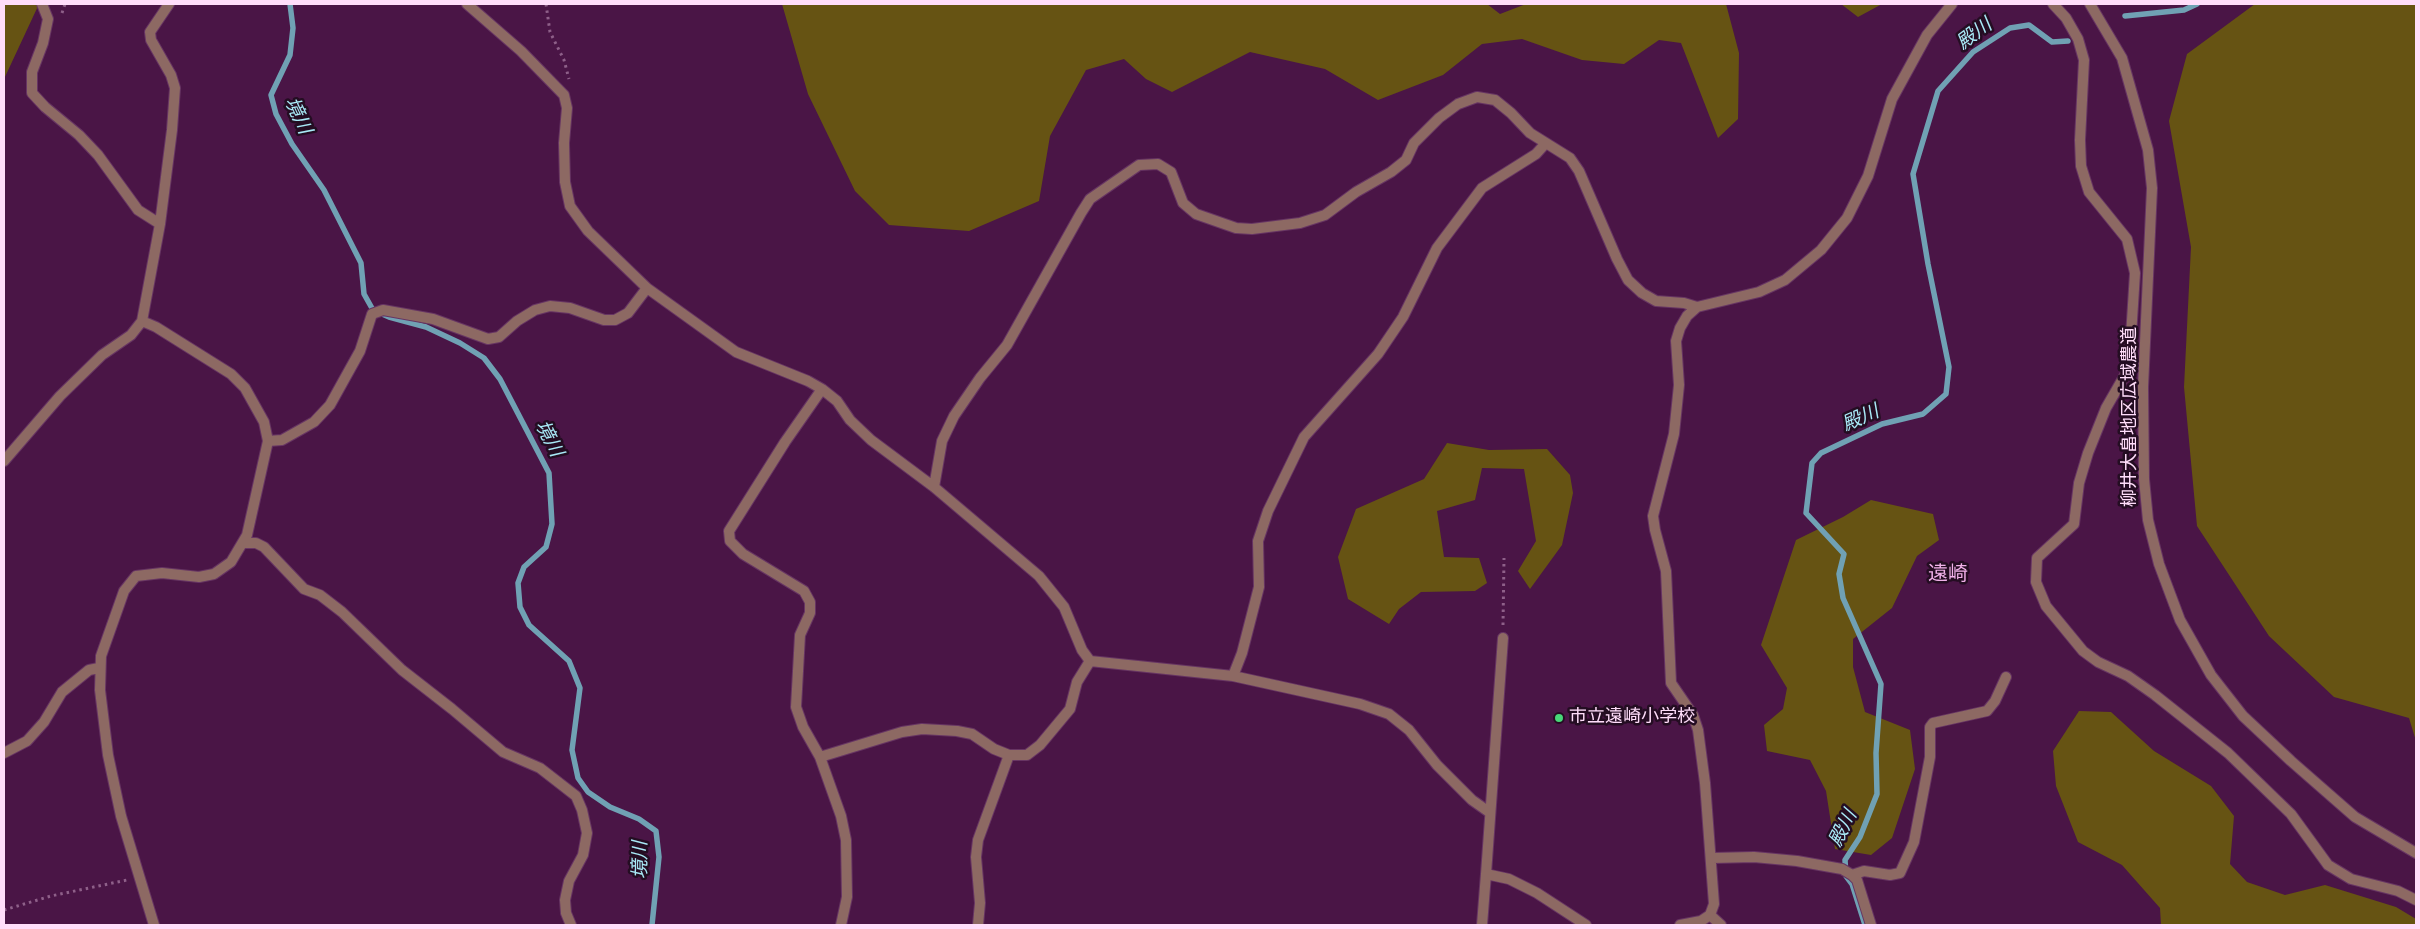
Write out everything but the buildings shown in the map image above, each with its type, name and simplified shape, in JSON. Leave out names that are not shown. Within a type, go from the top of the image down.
[{"type":"street","points":[[42,4],[48,19],[43,43],[32,72],[32,93],[45,107],[79,135],[98,155],[138,210],[160,224]]},
{"type":"street","points":[[4,461],[60,396],[102,355],[131,335],[142,320],[160,224],[172,130],[175,88],[171,75],[151,40],[150,32],[168,4]]},
{"type":"street","points":[[467,4],[521,51],[564,95],[567,108],[564,144],[565,182],[570,206],[588,231],[647,288],[736,352],[822,389],[836,401],[850,420],[870,440],[934,487],[1039,576],[1064,607],[1082,650],[1090,661],[1233,676],[1360,704],[1388,714],[1409,730],[1437,765],[1472,800],[1489,812]]},
{"type":"street","points":[[934,487],[942,440],[954,416],[980,378],[1008,346],[1081,213],[1090,199],[1139,165],[1158,164],[1171,172],[1183,203],[1196,214],[1236,228],[1252,229],[1300,223],[1326,215],[1356,192],[1391,172],[1406,160],[1414,144],[1439,118],[1458,104],[1476,97],[1495,100],[1511,112],[1530,133],[1570,158],[1579,171],[1628,280],[1642,293],[1656,301],[1697,306],[1768,288],[1785,280],[1821,250],[1847,218],[1868,176],[1892,99],[1927,35],[1952,4]]},
{"type":"street","points":[[2053,4],[2066,18],[2078,39],[2084,60],[2080,140],[2081,166],[2089,192],[2127,239],[2135,273],[2129,368],[2106,408],[2088,453],[2078,483],[2074,524],[2037,558],[2036,582],[2046,606],[2083,650],[2098,662],[2128,676],[2155,694],[2228,753],[2291,814],[2328,865],[2350,879],[2398,891],[2416,900]]},
{"type":"street","name":"柳井大畠地区広域農道","points":[[2090,4],[2122,58],[2148,150],[2152,188],[2143,387],[2144,478],[2148,520],[2159,564],[2180,620],[2211,675],[2243,716],[2355,817],[2416,853]]},
{"type":"street","points":[[1233,676],[1242,653],[1259,587],[1258,541],[1268,511],[1304,437],[1378,354],[1403,317],[1437,248],[1482,188],[1536,154],[1545,144]]},
{"type":"street","points":[[268,441],[282,440],[314,422],[330,405],[360,351],[372,314],[383,310],[433,319],[488,339],[499,337],[517,321],[535,310],[550,306],[570,308],[604,320],[615,320],[628,313],[647,288]]},
{"type":"street","points":[[1680,925],[1702,921],[1710,915],[1714,904],[1712,858],[1698,730],[1693,715],[1671,683],[1666,571],[1653,516],[1674,434],[1679,385],[1676,341],[1684,322],[1697,306]]},
{"type":"street","points":[[142,320],[231,374],[245,388],[264,422],[268,441],[244,543],[230,562],[214,574],[199,577],[151,573],[136,576],[124,590],[100,656],[99,668],[108,755],[138,878],[154,925]]},
{"type":"street","points":[[822,389],[729,531],[730,541],[743,554],[804,591],[810,602],[810,614],[800,634],[796,707],[803,727],[820,757],[841,816],[846,840],[847,896],[841,925]]},
{"type":"street","points":[[244,543],[256,543],[264,548],[304,589],[320,595],[342,612],[402,670],[503,752],[540,768],[576,796],[582,810],[587,833],[583,855],[569,881],[565,900],[566,913],[571,925]]},
{"type":"street","points":[[1482,925],[1503,638]]},
{"type":"street","points":[[820,757],[902,732],[922,729],[972,734],[994,749],[1009,755],[1027,754],[1040,745],[1070,709],[1077,682],[1090,661]]},
{"type":"street","points":[[4,753],[27,741],[44,722],[62,692],[89,670],[99,668]]},
{"type":"street","points":[[1852,874],[1864,871],[1890,875],[1900,873],[1905,866],[1916,834],[1930,757],[1930,727],[1933,723],[1987,711],[1995,701],[2006,677]]},
{"type":"street","points":[[978,925],[980,903],[976,857],[978,840],[1009,755]]},
{"type":"street","points":[[1712,858],[1754,857],[1797,861],[1842,869],[1852,874],[1857,880],[1872,925]]},
{"type":"street","points":[[1486,874],[1509,879],[1537,893],[1574,919],[1586,925]]},
{"type":"street","points":[[1710,915],[1722,925]]},
{"type":"path","points":[[546,4],[550,32],[569,74],[569,83],[564,95]]},
{"type":"path","points":[[1503,638],[1504,558]]},
{"type":"path","points":[[4,910],[50,896],[138,878]]},
{"type":"shaded area","points":[[4,4],[39,4],[4,79]]},
{"type":"shaded area","points":[[782,4],[1487,4],[1500,14],[1526,4],[1726,4],[1739,53],[1738,119],[1718,138],[1681,43],[1659,40],[1624,64],[1582,60],[1522,39],[1482,44],[1443,75],[1378,100],[1325,69],[1250,52],[1172,92],[1146,79],[1124,59],[1086,70],[1050,136],[1039,201],[969,231],[889,225],[855,191],[808,94]]},
{"type":"shaded area","points":[[1841,4],[1882,4],[1858,17]]},
{"type":"shaded area","points":[[2255,4],[2416,4],[2416,741],[2409,718],[2334,697],[2269,636],[2197,526],[2184,387],[2191,247],[2169,121],[2187,54]]},
{"type":"shaded area","points":[[1447,443],[1489,450],[1547,449],[1570,475],[1573,493],[1562,545],[1530,589],[1518,571],[1536,541],[1524,469],[1482,468],[1475,500],[1437,511],[1444,557],[1479,558],[1487,583],[1475,591],[1421,592],[1399,609],[1389,624],[1348,599],[1338,557],[1356,509],[1424,479]]},
{"type":"shaded area","points":[[1871,500],[1933,514],[1939,540],[1917,556],[1892,608],[1853,639],[1853,667],[1865,712],[1910,730],[1915,769],[1892,838],[1871,855],[1835,849],[1826,791],[1810,760],[1767,751],[1764,725],[1783,709],[1787,688],[1761,645],[1796,540],[1843,517]]},
{"type":"shaded area","points":[[2079,711],[2111,712],[2154,751],[2211,786],[2234,816],[2230,864],[2247,882],[2285,895],[2325,885],[2396,907],[2416,919],[2416,925],[2161,925],[2160,908],[2122,865],[2078,842],[2056,786],[2053,751]]},
{"type":"waterway","name":"境川","points":[[290,4],[293,28],[290,55],[271,95],[276,114],[292,144],[324,190],[361,263],[364,294],[373,310],[389,317],[426,327],[460,343],[484,358],[500,379],[549,473],[552,524],[546,547],[524,567],[518,583],[520,607],[529,625],[569,661],[580,688],[572,750],[578,778],[588,792],[610,807],[639,819],[656,831],[659,857],[652,925]]},
{"type":"waterway","name":"殿川","points":[[2125,16],[2184,10],[2197,4]]},
{"type":"waterway","name":"殿川","points":[[1865,925],[1852,884],[1846,876],[1845,860],[1860,837],[1877,794],[1876,753],[1881,684],[1843,598],[1839,574],[1844,554],[1806,513],[1812,463],[1821,453],[1882,424],[1923,414],[1946,394],[1949,367],[1928,264],[1913,174],[1938,91],[1973,52],[2010,28],[2029,25],[2052,42],[2068,41]]},
{"type":"place","name":"市立遠崎小学校","points":[[1559,718]]},
{"type":"district","name":"遠崎","points":[[1948,575]]}]
